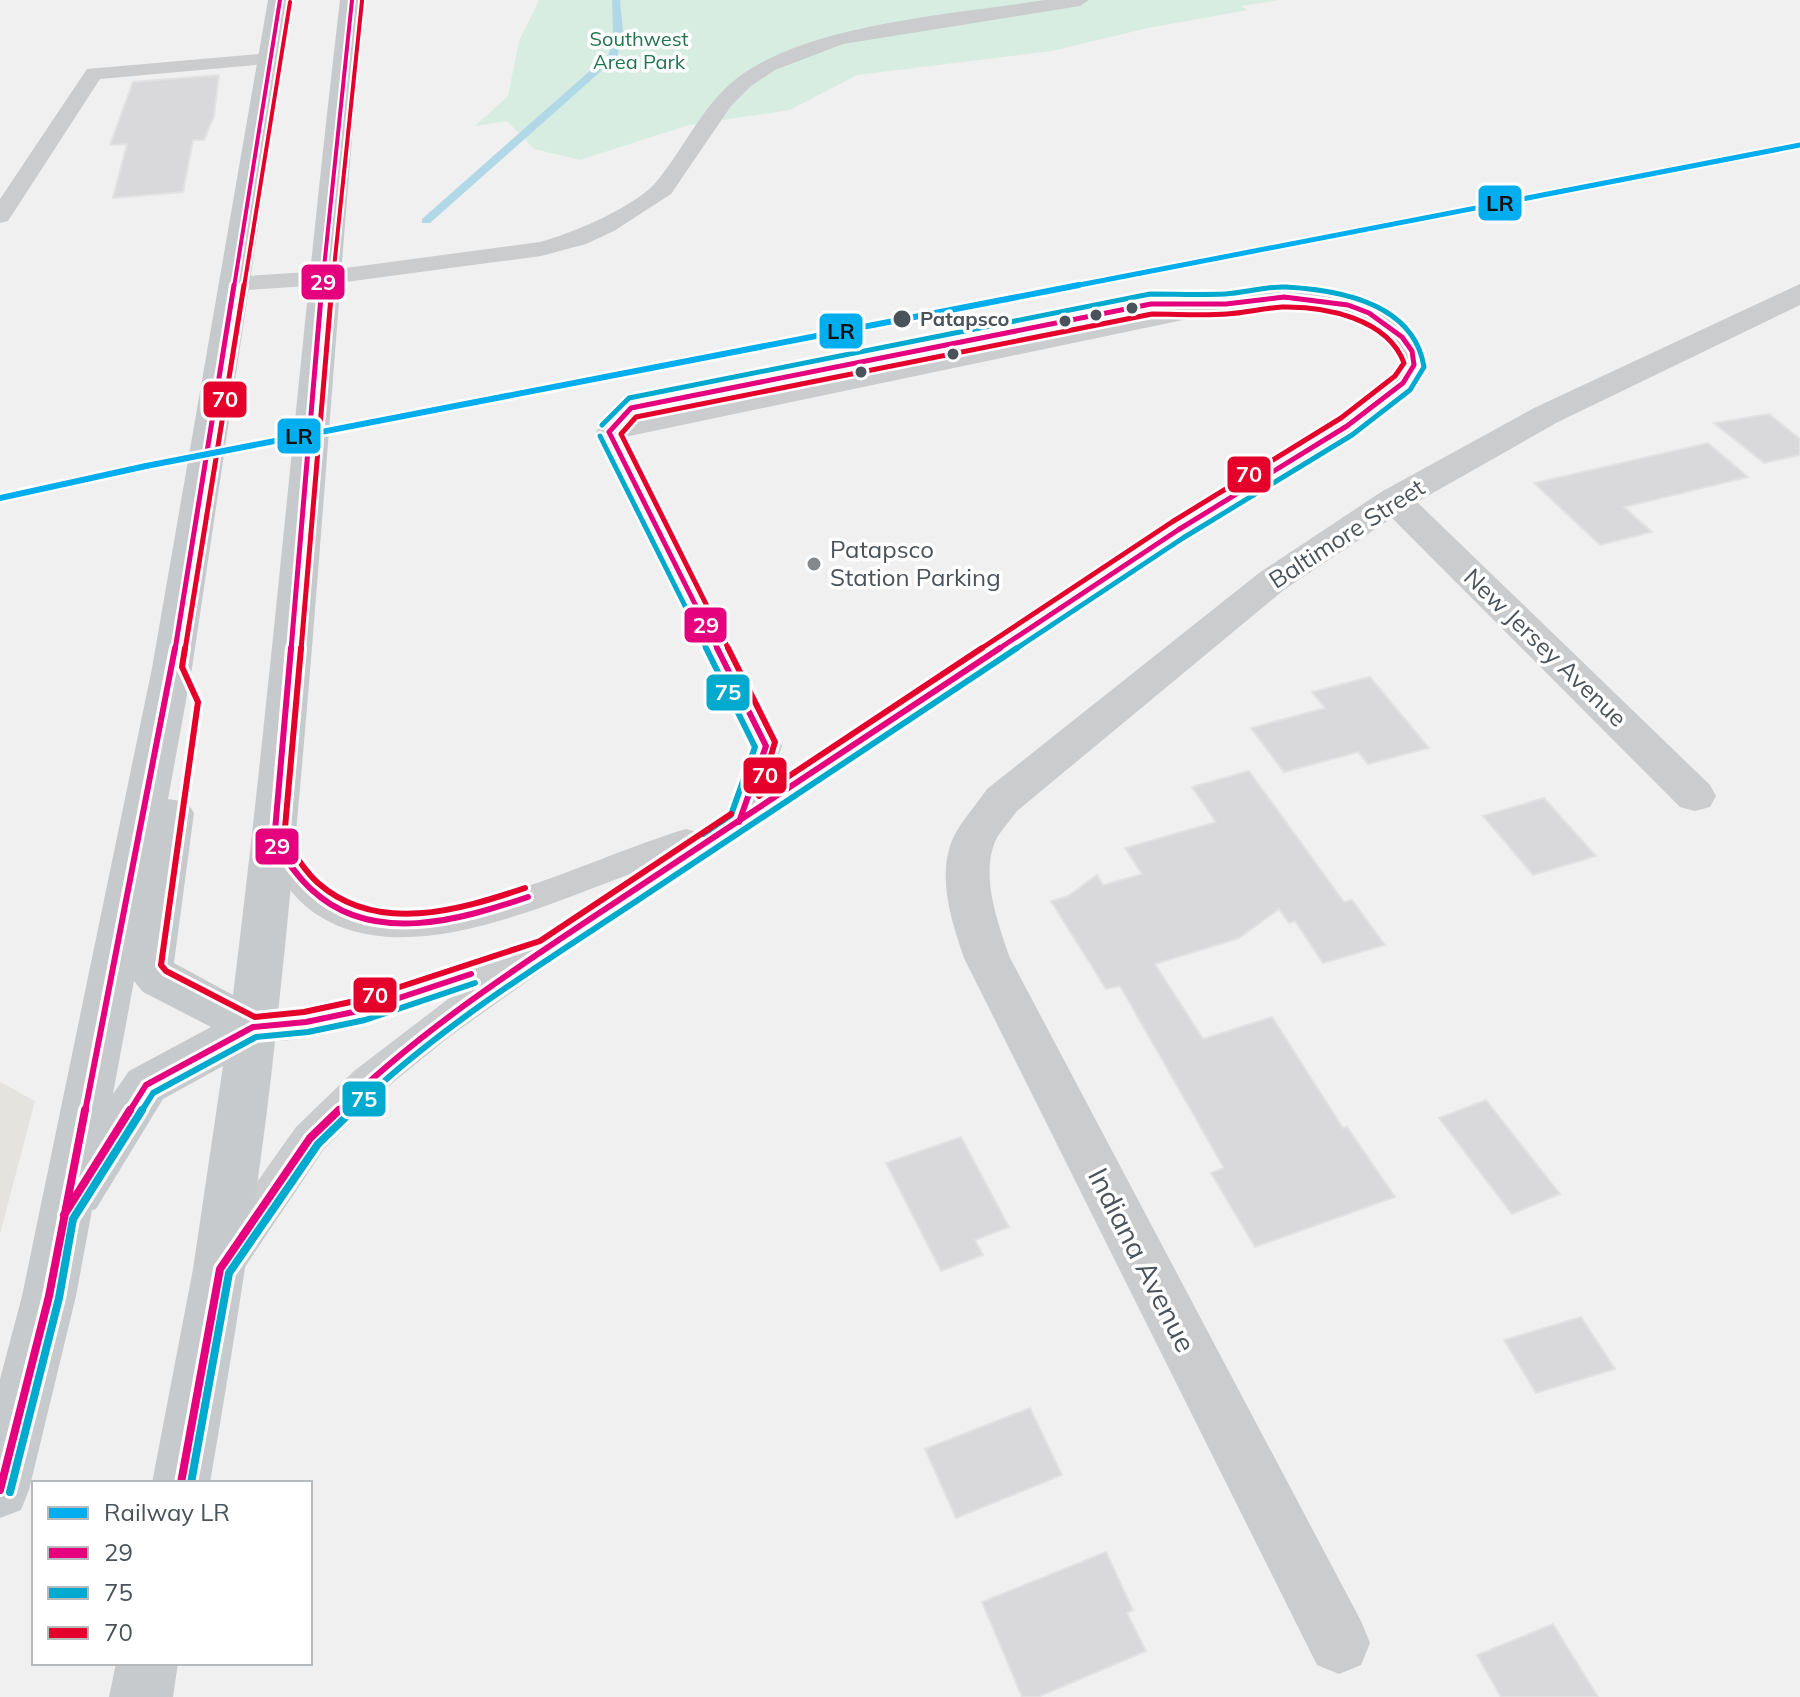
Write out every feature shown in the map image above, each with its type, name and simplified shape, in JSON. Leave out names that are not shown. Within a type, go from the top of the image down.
[{"type":"main road","points":[[0,1490],[49,1296],[172,668],[280,0]]},
{"type":"main road","points":[[181,1481],[220,1269],[253,1027],[274,842],[323,278],[352,0]]},
{"type":"main road","points":[[172,668],[188,702],[150,968],[160,979],[253,1027]]},
{"type":"main road","points":[[64,1215],[146,1085],[253,1027]]},
{"type":"main road","points":[[141,1697],[147,1665]]},
{"type":"street","name":"Baltimore Street","points":[[970,869],[975,838],[1002,800],[1272,581],[1394,500],[1546,415],[1791,307]]},
{"type":"street","name":"New Jersey Avenue","points":[[1394,500],[1695,796]]},
{"type":"street","name":"Indiana Avenue","points":[[970,869],[971,911],[987,958],[1339,1643]]},
{"type":"lane","points":[[232,284],[323,278],[541,249],[578,239],[606,226],[663,189],[724,102],[744,82],[768,66],[839,39],[1080,0]]},
{"type":"lane","points":[[0,216],[94,73],[270,59]]},
{"type":"lane","points":[[220,1269],[293,1162],[339,1108],[436,1027],[544,950],[739,822],[1178,530],[1347,426],[1403,383],[1414,365],[1412,351],[1402,337],[1359,308],[1298,297],[1226,304],[1151,304],[631,408],[609,432],[766,746],[739,822]]},
{"type":"lane","points":[[274,842],[314,893],[335,909],[393,925],[426,925],[461,920],[505,906],[739,822]]},
{"type":"lane","points":[[253,1027],[306,1022],[363,1010],[544,950]]},
{"type":"shaded area","points":[[0,1082],[35,1101],[0,1234]]},
{"type":"green space","name":"Southwest Area Park","points":[[539,0],[1280,0],[1241,6],[1248,10],[1148,28],[1052,51],[857,75],[790,110],[689,125],[580,160],[534,149],[507,121],[475,126],[508,96],[519,41]]},
{"type":"building","points":[[219,75],[214,116],[204,140],[193,140],[183,192],[113,198],[127,144],[110,145],[133,82]]},
{"type":"building","points":[[1769,414],[1800,439],[1800,455],[1764,463],[1714,423]]},
{"type":"building","points":[[1708,443],[1748,477],[1624,507],[1652,532],[1600,545],[1534,483]]},
{"type":"building","points":[[1370,677],[1429,748],[1368,764],[1358,752],[1284,772],[1251,728],[1325,708],[1312,692]]},
{"type":"building","points":[[1249,771],[1344,902],[1352,900],[1385,945],[1323,963],[1295,921],[1289,923],[1279,909],[1239,938],[1155,964],[1203,1039],[1272,1017],[1343,1128],[1347,1127],[1395,1197],[1255,1247],[1211,1173],[1224,1168],[1120,986],[1106,989],[1051,901],[1068,896],[1097,875],[1103,885],[1142,874],[1125,848],[1216,822],[1192,787]]},
{"type":"building","points":[[1544,798],[1596,856],[1533,875],[1483,816]]},
{"type":"building","points":[[1486,1100],[1560,1194],[1512,1214],[1439,1118]]},
{"type":"building","points":[[961,1137],[1009,1227],[975,1240],[983,1255],[941,1271],[886,1163]]},
{"type":"building","points":[[1581,1317],[1615,1369],[1536,1393],[1504,1340]]},
{"type":"building","points":[[1030,1408],[1062,1475],[956,1518],[925,1449]]},
{"type":"building","points":[[1106,1552],[1133,1610],[1127,1613],[1146,1651],[1038,1697],[1022,1697],[982,1602]]},
{"type":"building","points":[[1553,1624],[1598,1697],[1501,1697],[1477,1655]]},
{"type":"waterway","points":[[426,221],[614,55],[618,31],[616,0]]},
{"type":"rail line","name":"LR","points":[[0,498],[146,466],[1800,145]]},
{"type":"transit line","name":"29","points":[[0,1490],[49,1296],[172,668],[280,0]]},
{"type":"transit line","name":"29","points":[[352,0],[323,278],[274,842],[299,877],[317,895],[341,910],[367,919],[393,923],[448,920],[528,897]]},
{"type":"transit line","name":"70","points":[[362,1],[333,279],[284,839],[323,887],[346,901],[371,910],[422,914],[474,904],[525,888]]},
{"type":"transit line","name":"70","points":[[290,2],[182,667],[198,702],[161,965],[166,971],[255,1017],[304,1012],[360,1000],[540,941],[731,814]]},
{"type":"transit line","name":"75","points":[[191,1481],[229,1273],[318,1144],[374,1089],[442,1035],[550,958],[1183,538],[1352,435],[1410,390],[1424,367],[1421,348],[1409,330],[1374,304],[1350,295],[1284,287],[1225,294],[1150,294],[629,398],[602,425]]},
{"type":"transit line","name":"29","points":[[181,1481],[220,1269],[310,1138],[367,1082],[436,1027],[544,950],[1178,530],[1347,426],[1403,383],[1414,365],[1412,351],[1402,337],[1369,313],[1348,305],[1284,297],[1226,304],[1151,304],[631,408],[609,432]]},
{"type":"transit line","name":"70","points":[[1284,307],[1336,314],[1372,326],[1387,335],[1398,348],[1404,363],[1395,376],[1341,418],[1172,522],[759,796],[775,742],[621,434],[636,417],[1152,314],[1226,314],[1284,307]]},
{"type":"transit line","name":"29","points":[[609,432],[766,746],[739,822]]},
{"type":"transit line","name":"75","points":[[600,436],[755,747],[731,815],[703,834]]},
{"type":"transit line","name":"29","points":[[64,1215],[146,1085],[253,1027],[306,1022],[363,1010],[471,974]]},
{"type":"transit line","name":"75","points":[[10,1492],[59,1298],[73,1219],[153,1093],[256,1037],[308,1032],[365,1020],[475,983]]},
{"type":"place","name":"Patapsco","points":[[902,319]]},
{"type":"place","name":"Patapsco Station Parking","points":[[814,564]]}]
